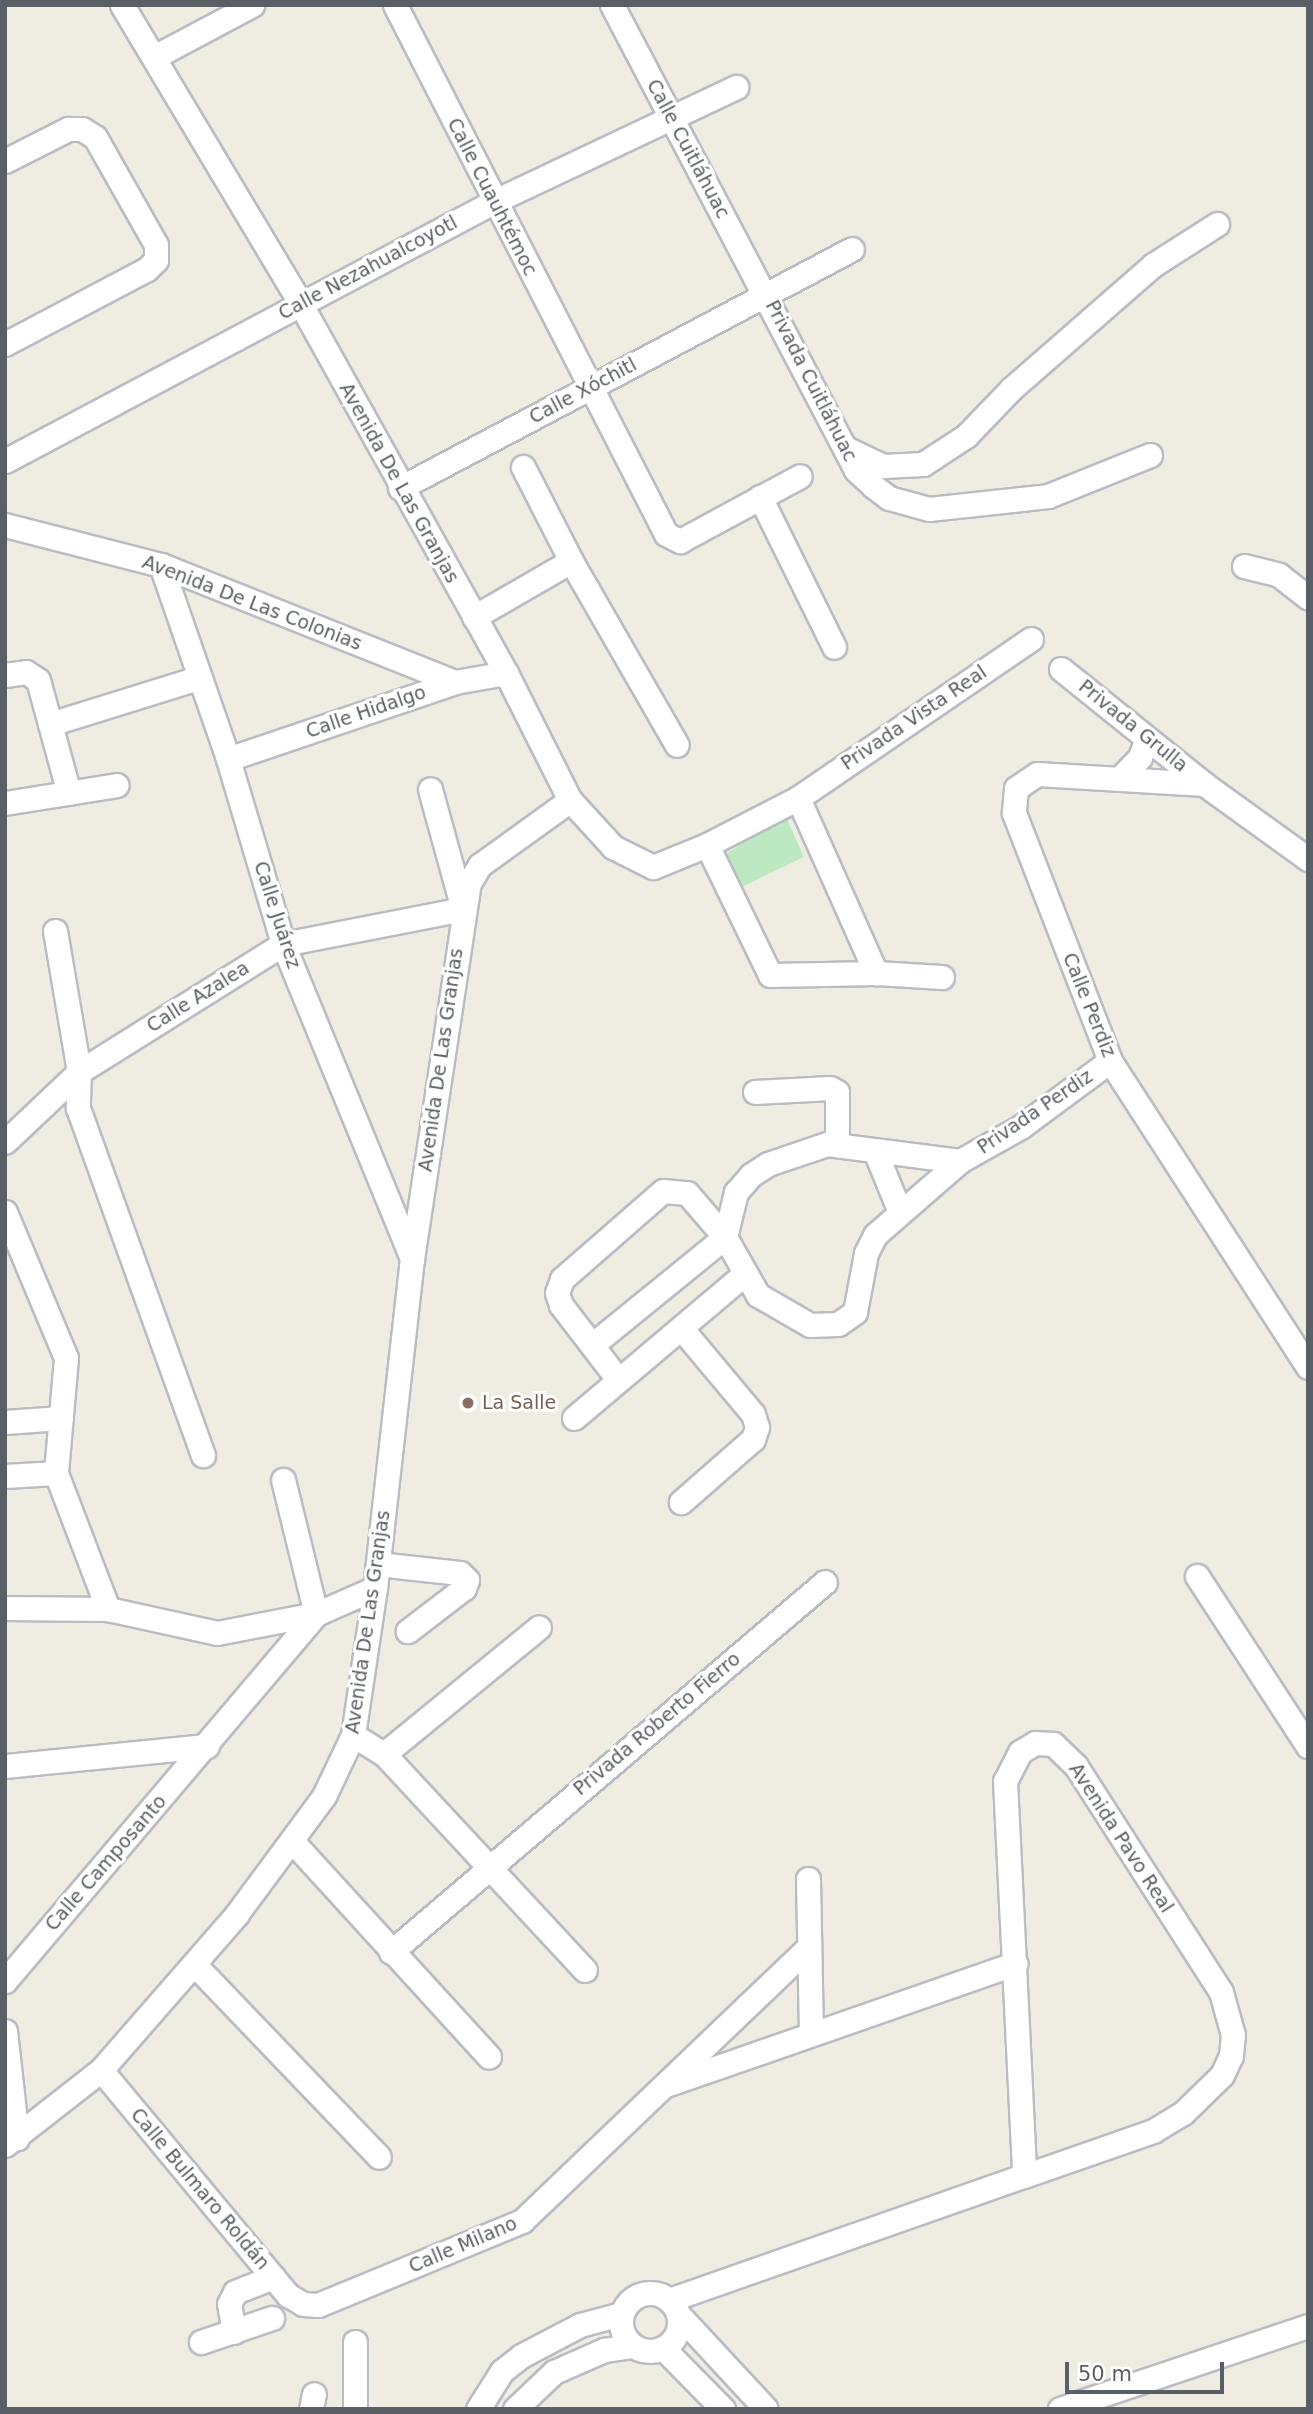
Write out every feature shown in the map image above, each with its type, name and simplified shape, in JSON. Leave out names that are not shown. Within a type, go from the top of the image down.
[{"type":"street","name":"Avenida De Las Granjas","points":[[11,2141],[101,2070],[194,1964],[292,1841],[324,1796],[353,1735],[378,1564],[412,1259],[468,883],[480,865],[570,800],[506,673],[400,488],[300,303],[156,57],[122,5]]},
{"type":"street","points":[[156,57],[252,5]]},
{"type":"street","name":"Calle Cuauhtémoc","points":[[395,5],[588,390],[672,540],[680,541],[760,497]]},
{"type":"street","name":"Calle Cuitláhuac","points":[[612,5],[670,119],[765,292]]},
{"type":"street","name":"Calle Nezahualcoyotl","points":[[5,461],[495,201],[736,87]]},
{"type":"street","points":[[5,161],[68,129],[82,129],[94,138],[156,245],[156,260],[147,270],[5,344]]},
{"type":"street","points":[[845,449],[883,466],[923,464],[966,436],[1012,389],[1153,265],[1217,224]]},
{"type":"street","name":"Calle Xóchitl","points":[[400,488],[588,390],[765,292],[852,249]]},
{"type":"street","name":"Privada Cuitláhuac","points":[[765,292],[856,470],[890,498],[929,509],[1048,496],[1150,456]]},
{"type":"street","points":[[523,467],[570,561],[677,745]]},
{"type":"street","points":[[800,476],[760,497],[834,647]]},
{"type":"street","name":"Avenida De Las Colonias","points":[[5,525],[161,565],[455,682]]},
{"type":"street","points":[[474,617],[570,561]]},
{"type":"street","name":"Calle Juárez","points":[[161,565],[228,759],[283,944],[412,1259]]},
{"type":"street","points":[[1244,566],[1279,575],[1308,598]]},
{"type":"street","name":"Privada Vista Real","points":[[570,800],[613,847],[646,865],[664,866],[797,798],[1031,639]]},
{"type":"street","name":"Privada Grulla","points":[[1061,668],[1204,784],[1308,859]]},
{"type":"street","name":"Calle Hidalgo","points":[[228,759],[455,682],[506,673]]},
{"type":"street","points":[[5,675],[33,675],[69,793]]},
{"type":"street","points":[[50,724],[198,678]]},
{"type":"street","points":[[1119,779],[1140,757],[1147,738]]},
{"type":"street","name":"Calle Perdiz","points":[[1204,784],[1037,775],[1025,779],[1013,800],[1014,813],[1110,1062],[1308,1367]]},
{"type":"street","points":[[5,803],[117,785]]},
{"type":"street","points":[[430,789],[463,909]]},
{"type":"street","points":[[797,798],[876,973]]},
{"type":"street","points":[[707,845],[770,975],[876,973],[942,977]]},
{"type":"street","name":"Calle Azalea","points":[[5,1142],[79,1072],[283,944],[463,909]]},
{"type":"street","points":[[55,931],[79,1072],[78,1108],[203,1455]]},
{"type":"street","name":"Privada Perdiz","points":[[960,1161],[875,1151],[836,1143],[768,1164],[751,1175],[736,1192],[726,1237],[743,1275],[758,1295],[780,1311],[810,1325],[838,1324],[855,1312],[866,1253],[875,1235],[960,1161],[1022,1126],[1110,1062]]},
{"type":"street","points":[[755,1092],[830,1088],[837,1092],[836,1143]]},
{"type":"street","points":[[875,1151],[900,1212]]},
{"type":"street","points":[[592,1345],[726,1237],[687,1193],[663,1191],[562,1279],[557,1293],[561,1305],[617,1378]]},
{"type":"street","points":[[5,1212],[66,1358],[56,1473],[108,1609]]},
{"type":"street","points":[[574,1418],[617,1378],[743,1275]]},
{"type":"street","points":[[681,1328],[753,1414],[757,1427],[753,1439],[681,1502]]},
{"type":"street","points":[[5,1422],[61,1418]]},
{"type":"street","points":[[5,1476],[56,1473]]},
{"type":"street","points":[[283,1480],[316,1614]]},
{"type":"street","points":[[378,1564],[460,1573],[467,1580],[464,1588],[408,1631]]},
{"type":"street","points":[[1197,1576],[1308,1746]]},
{"type":"street","name":"Privada Roberto Fierro","points":[[391,1952],[488,1866],[825,1582]]},
{"type":"street","points":[[5,1608],[108,1609],[217,1633],[316,1614],[375,1588]]},
{"type":"street","name":"Calle Camposanto","points":[[5,1981],[207,1746],[316,1614]]},
{"type":"street","points":[[384,1754],[539,1627]]},
{"type":"street","points":[[353,1735],[384,1754],[585,1970]]},
{"type":"street","name":"Avenida Pavo Real","points":[[673,2307],[1024,2176],[1153,2131],[1183,2113],[1222,2075],[1231,2056],[1233,2035],[1221,1992],[1076,1766],[1053,1744],[1035,1743],[1020,1752],[1005,1781],[1016,1963],[1024,2176]]},
{"type":"street","points":[[5,1766],[207,1746]]},
{"type":"street","points":[[292,1841],[489,2057]]},
{"type":"street","points":[[808,1879],[811,2032]]},
{"type":"street","name":"Calle Milano","points":[[303,2304],[318,2305],[522,2221],[809,1947]]},
{"type":"street","name":"Calle Milano","points":[[660,2087],[811,2032],[1016,1963]]},
{"type":"street","points":[[194,1964],[379,2157]]},
{"type":"street","points":[[5,2031],[11,2141]]},
{"type":"street","name":"Calle Bulmaro Roldán","points":[[101,2070],[273,2277],[303,2304]]},
{"type":"street","points":[[234,2332],[229,2304],[235,2292],[273,2277]]},
{"type":"street","points":[[478,2409],[502,2371],[521,2356],[580,2325],[621,2314],[636,2295],[647,2292],[673,2307],[766,2409]]},
{"type":"street","points":[[621,2314],[624,2337],[633,2346],[643,2350],[663,2348],[677,2333],[673,2307]]},
{"type":"street","points":[[201,2342],[272,2318]]},
{"type":"street","points":[[1060,2409],[1308,2326]]},
{"type":"street","points":[[355,2342],[355,2409]]},
{"type":"street","points":[[515,2409],[554,2372],[604,2350],[633,2346]]},
{"type":"street","points":[[663,2348],[723,2409]]},
{"type":"green space","points":[[786,817],[804,857],[735,890],[719,858]]},
{"type":"place","name":"La Salle","points":[[468,1403]]}]
